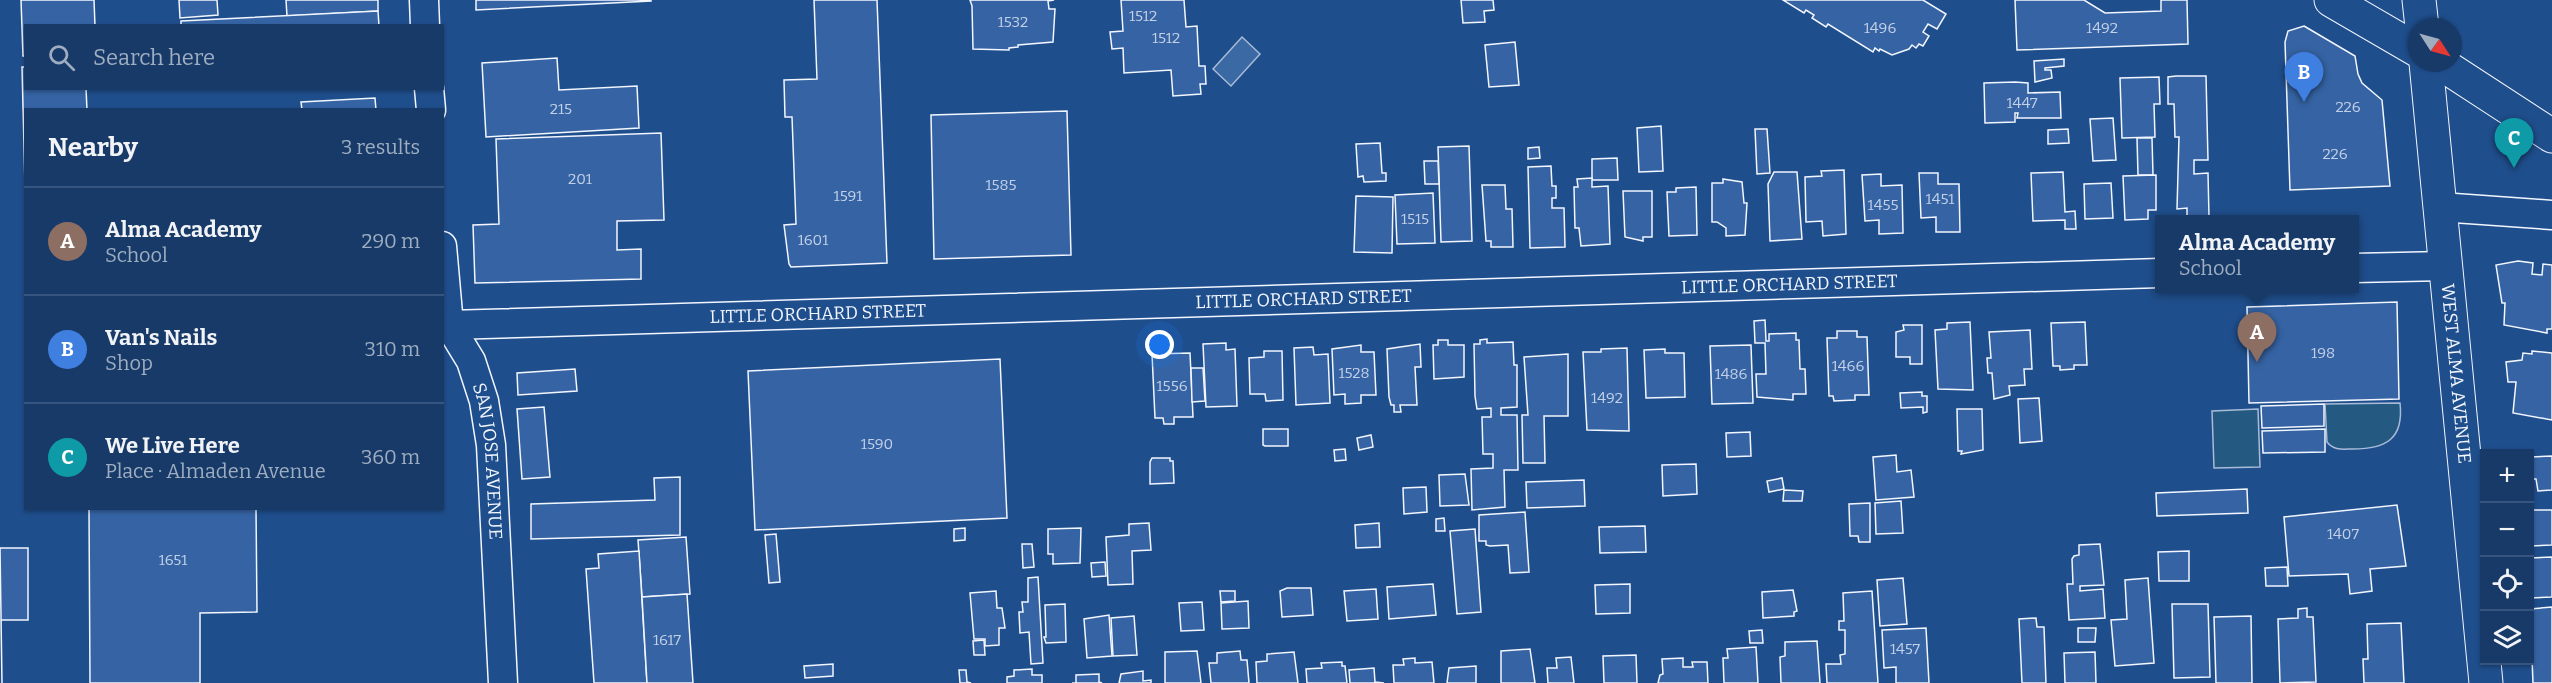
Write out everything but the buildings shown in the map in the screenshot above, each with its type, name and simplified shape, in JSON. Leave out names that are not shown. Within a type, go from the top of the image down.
[{"type":"main road","points":[[2331,0],[2408,45]]},
{"type":"main road","points":[[2420,0],[2421,18]]},
{"type":"main road","name":"WEST ALMA AVENUE","points":[[2427,72],[2486,683]]},
{"type":"main road","points":[[2454,72],[2552,136]]},
{"type":"street","points":[[424,0],[425,24]]},
{"type":"street","points":[[429,90],[431,108]]},
{"type":"street","points":[[2440,207],[2552,215]]},
{"type":"street","points":[[2359,268],[2445,266]]},
{"type":"street","name":"SAN JOSE AVENUE","points":[[444,269],[449,325],[471,362],[484,401],[491,446],[503,683]]},
{"type":"street","name":"LITTLE ORCHARD STREET","points":[[449,325],[2155,273]]},
{"type":"shaded area","points":[[1242,37],[1260,54],[1231,86],[1213,69]]},
{"type":"shaded area","points":[[2400,403],[2399,425],[2396,433],[2383,444],[2375,447],[2342,449],[2333,447],[2327,442],[2325,404]]},
{"type":"shaded area","points":[[2258,409],[2260,467],[2214,468],[2212,411]]},
{"type":"place","name":"Van's Nails","points":[[2304,102]]},
{"type":"place","name":"We Live Here","points":[[2514,168]]},
{"type":"place","name":"Alma Academy","points":[[2257,362]]}]
